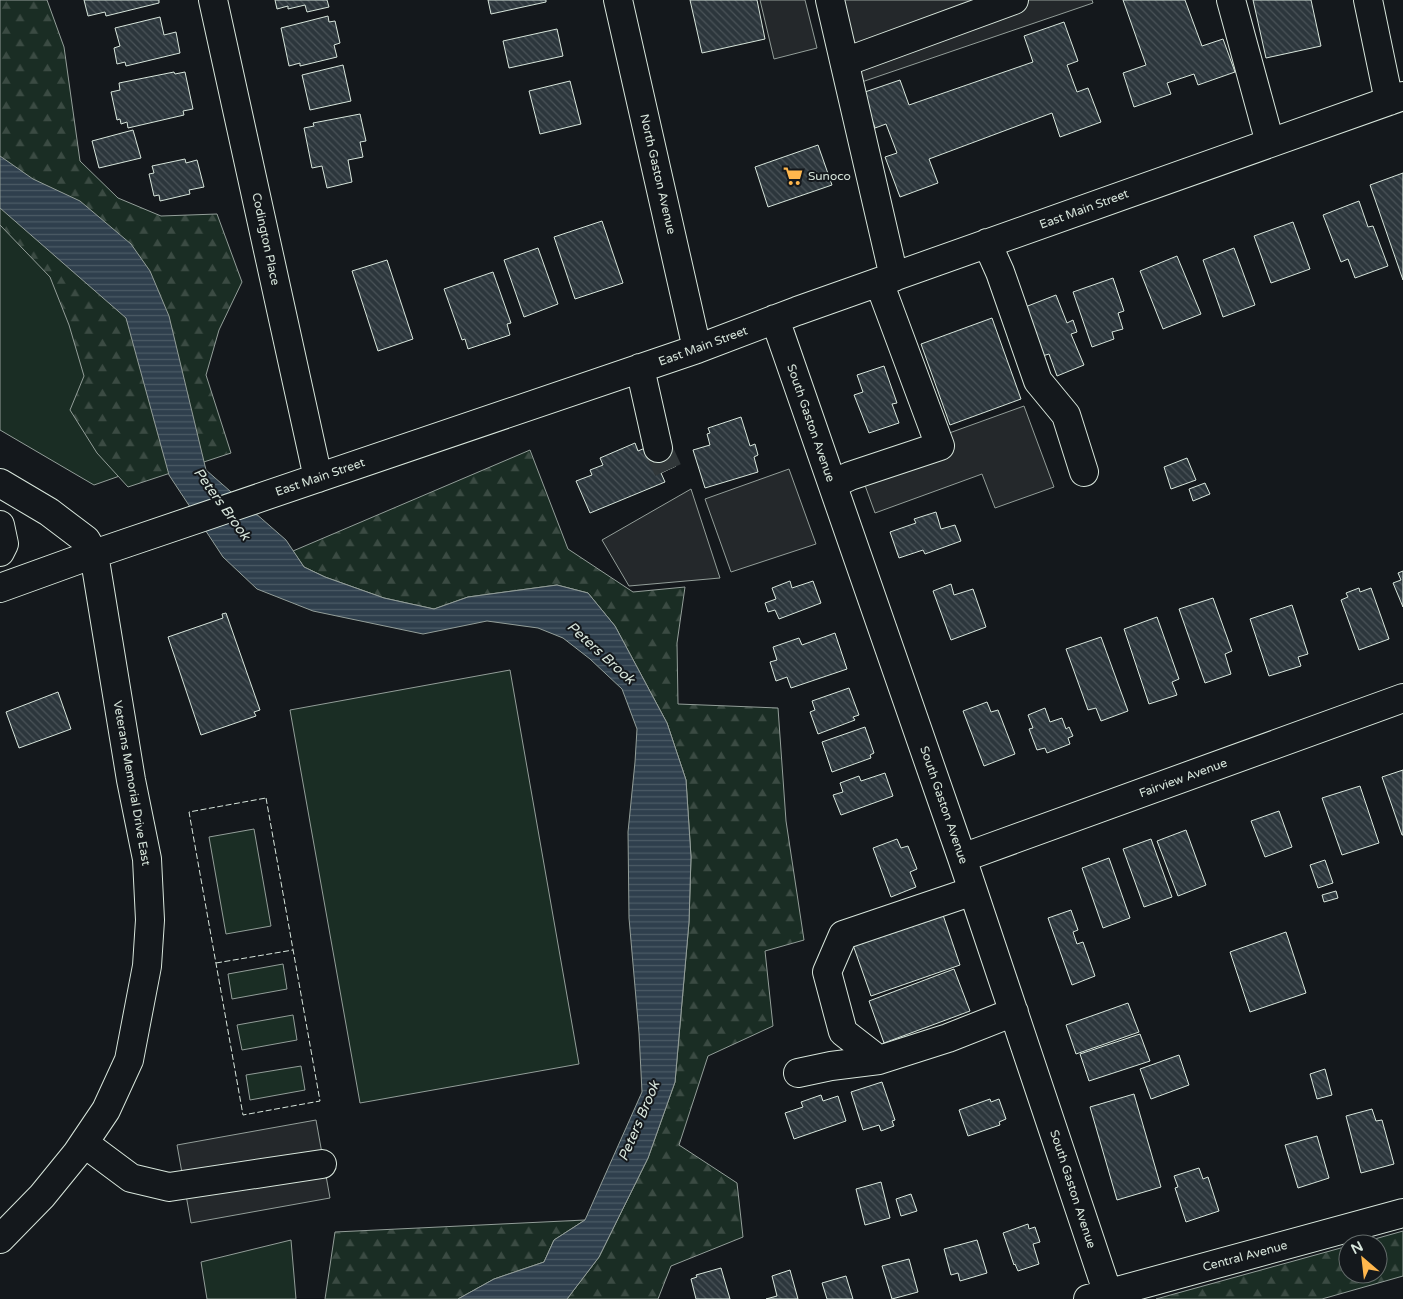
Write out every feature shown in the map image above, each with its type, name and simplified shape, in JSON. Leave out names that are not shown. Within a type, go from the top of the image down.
[{"type":"street","name":"Codington Place","points":[[213,0],[318,478]]},
{"type":"street","name":"North Gaston Avenue","points":[[618,0],[697,349]]},
{"type":"street","points":[[830,0],[845,62],[887,279],[940,446],[850,476],[833,484]]},
{"type":"street","points":[[845,62],[1014,0]]},
{"type":"street","points":[[1231,0],[1270,143]]},
{"type":"street","points":[[1368,0],[1396,98]]},
{"type":"street","name":"East Main Street","points":[[0,588],[94,554],[697,349],[775,319],[1396,98]]},
{"type":"street","points":[[987,243],[1000,272],[1038,381],[1066,415],[1084,472]]},
{"type":"street","name":"South Gaston Avenue","points":[[775,319],[1014,1012],[1098,1296]]},
{"type":"street","points":[[640,368],[658,448]]},
{"type":"street","points":[[0,483],[49,512],[86,540],[94,554]]},
{"type":"street","points":[[0,525],[4,544],[0,552]]},
{"type":"street","name":"Veterans Memorial Drive East","points":[[0,1239],[42,1196],[84,1143],[106,1110],[129,1060],[147,966],[150,920],[147,859],[131,780],[94,554]]},
{"type":"street","name":"Fairview Avenue","points":[[962,858],[1403,698]]},
{"type":"street","points":[[879,1060],[843,1032],[827,972],[842,934],[973,891]]},
{"type":"street","points":[[798,1073],[831,1066],[879,1060],[948,1038],[1014,1012]]},
{"type":"street","points":[[84,1143],[131,1178],[170,1187],[322,1164]]},
{"type":"street","name":"Central Avenue","points":[[1098,1296],[1403,1214]]},
{"type":"green space","points":[[0,0],[47,0],[64,47],[80,161],[118,198],[161,216],[217,214],[242,282],[219,330],[206,375],[231,453],[128,487],[97,453],[70,410],[84,376],[69,325],[50,277],[0,225]]},
{"type":"green space","points":[[0,208],[126,318],[165,460],[94,485],[0,430]]},
{"type":"green space","points":[[530,450],[568,549],[633,592],[685,587],[677,643],[678,704],[778,708],[786,821],[804,940],[765,951],[773,1026],[708,1056],[679,1145],[737,1183],[743,1237],[671,1266],[658,1299],[567,1299],[599,1257],[648,1158],[675,1082],[689,922],[691,857],[686,780],[667,723],[615,626],[588,593],[557,585],[468,597],[434,609],[384,598],[325,577],[304,567],[293,551]]},
{"type":"green space","points":[[510,670],[579,1064],[360,1103],[290,710]]},
{"type":"green space","points":[[254,829],[271,926],[226,934],[209,837]]},
{"type":"green space","points":[[283,964],[287,989],[232,999],[228,974]]},
{"type":"green space","points":[[293,1015],[297,1040],[242,1050],[237,1025]]},
{"type":"green space","points":[[301,1066],[305,1090],[250,1100],[246,1075]]},
{"type":"green space","points":[[585,1220],[554,1240],[544,1262],[494,1279],[458,1299],[325,1299],[335,1232]]},
{"type":"green space","points":[[1403,1231],[1403,1276],[1388,1280],[1388,1235]]},
{"type":"green space","points":[[291,1240],[296,1299],[207,1299],[201,1262]]},
{"type":"green space","points":[[1338,1249],[1338,1284],[1375,1284],[1322,1299],[1156,1299]]},
{"type":"shaded area","points":[[760,0],[805,0],[817,48],[774,59]]},
{"type":"shaded area","points":[[825,0],[1092,0],[1093,3],[853,85]]},
{"type":"shaded area","points":[[1024,406],[1054,487],[995,508],[982,474],[875,513],[858,466]]},
{"type":"shaded area","points":[[789,469],[816,544],[731,572],[705,499]]},
{"type":"shaded area","points":[[691,489],[720,578],[629,586],[602,540]]},
{"type":"shaded area","points":[[316,1120],[330,1198],[191,1223],[177,1145]]},
{"type":"water","name":"Peters Brook","points":[[0,156],[33,179],[80,201],[131,244],[150,271],[169,316],[206,470],[286,540],[304,567],[325,577],[384,598],[434,609],[468,597],[557,585],[588,593],[615,626],[667,723],[686,780],[691,857],[689,922],[675,1082],[648,1158],[599,1257],[567,1299],[458,1299],[494,1279],[544,1262],[554,1240],[585,1220],[642,1092],[629,918],[628,832],[637,729],[622,689],[590,659],[563,638],[538,628],[487,621],[423,634],[313,611],[257,589],[223,557],[169,475],[126,318],[0,208]]},
{"type":"building","points":[[84,0],[159,0],[159,3],[106,16],[105,12],[88,16]]},
{"type":"building","points":[[275,0],[327,0],[329,7],[307,12],[305,5],[288,9],[288,6],[277,9]]},
{"type":"building","points":[[488,0],[546,0],[546,2],[491,14]]},
{"type":"building","points":[[690,0],[757,0],[765,39],[702,53]]},
{"type":"building","points":[[1123,0],[1185,0],[1202,46],[1223,39],[1235,72],[1198,85],[1194,74],[1167,83],[1171,94],[1134,107],[1123,73],[1146,65]]},
{"type":"building","points":[[1253,0],[1311,0],[1321,46],[1266,58]]},
{"type":"building","points":[[328,16],[329,22],[335,21],[340,43],[334,45],[337,57],[300,66],[300,63],[289,66],[281,28]]},
{"type":"building","points":[[160,17],[164,35],[176,32],[180,53],[126,66],[125,62],[117,64],[114,48],[120,46],[115,28]]},
{"type":"building","points":[[1064,22],[1078,61],[1067,65],[1077,92],[1088,88],[1101,122],[1060,137],[1052,113],[929,159],[938,183],[900,197],[885,157],[897,153],[886,124],[875,128],[862,93],[900,80],[909,105],[1033,62],[1024,36]]},
{"type":"building","points":[[557,29],[563,56],[509,68],[503,41]]},
{"type":"building","points":[[343,65],[351,101],[310,110],[302,75]]},
{"type":"building","points":[[174,72],[175,74],[185,72],[193,109],[183,111],[184,115],[128,128],[127,122],[121,124],[120,119],[117,120],[111,92],[120,90],[119,83]]},
{"type":"building","points":[[570,81],[581,124],[540,134],[529,91]]},
{"type":"building","points":[[360,114],[366,141],[360,142],[363,157],[348,160],[352,182],[327,188],[322,166],[312,168],[304,128],[314,126],[313,123]]},
{"type":"building","points":[[133,130],[141,158],[99,168],[92,141]]},
{"type":"building","name":"Sunoco","points":[[818,145],[832,185],[768,207],[755,167]]},
{"type":"building","points":[[185,159],[186,163],[197,160],[204,187],[189,190],[190,194],[160,201],[159,195],[154,196],[149,174],[154,173],[152,166]]},
{"type":"building","points":[[1403,173],[1403,280],[1370,185]]},
{"type":"building","points":[[1359,201],[1368,227],[1373,226],[1388,266],[1355,278],[1348,259],[1341,262],[1323,215]]},
{"type":"building","points":[[602,221],[623,283],[575,299],[554,237]]},
{"type":"building","points":[[1293,222],[1310,269],[1271,283],[1254,236]]},
{"type":"building","points":[[538,248],[558,304],[524,317],[504,260]]},
{"type":"building","points":[[1234,248],[1255,305],[1223,317],[1203,260]]},
{"type":"building","points":[[1177,256],[1201,314],[1163,329],[1140,271]]},
{"type":"building","points":[[387,260],[413,339],[378,351],[352,271]]},
{"type":"building","points":[[493,272],[511,323],[507,324],[510,335],[468,349],[465,339],[462,340],[444,289]]},
{"type":"building","points":[[1113,278],[1124,311],[1118,313],[1123,329],[1112,332],[1114,339],[1092,347],[1073,292]]},
{"type":"building","points":[[1056,295],[1067,323],[1073,320],[1077,332],[1071,334],[1084,365],[1057,376],[1049,354],[1039,357],[1020,309]]},
{"type":"building","points":[[992,318],[1021,399],[950,425],[921,344]]},
{"type":"building","points":[[884,366],[897,403],[892,404],[899,423],[869,433],[854,395],[863,392],[857,375]]},
{"type":"building","points":[[741,417],[750,446],[755,444],[758,455],[754,457],[758,472],[705,488],[693,450],[710,445],[707,434],[710,433],[708,428]]},
{"type":"building","points":[[635,443],[638,451],[650,446],[667,445],[676,466],[661,473],[665,482],[590,513],[576,481],[592,475],[590,470],[603,465],[600,458]]},
{"type":"building","points":[[1187,458],[1196,480],[1171,489],[1164,467]]},
{"type":"building","points":[[1205,483],[1210,494],[1193,501],[1189,489]]},
{"type":"building","points":[[936,512],[941,529],[955,525],[961,541],[925,554],[923,550],[899,558],[890,532],[916,523],[914,519]]},
{"type":"building","points":[[1403,571],[1403,607],[1393,583],[1401,580],[1398,573]]},
{"type":"building","points":[[790,581],[792,588],[813,581],[821,603],[779,619],[775,610],[768,612],[765,603],[776,599],[772,588]]},
{"type":"building","points":[[951,584],[954,595],[973,589],[986,627],[951,640],[933,591]]},
{"type":"building","points":[[1359,588],[1360,592],[1371,588],[1389,639],[1359,650],[1341,600],[1348,597],[1346,593]]},
{"type":"building","points":[[1213,598],[1232,651],[1225,654],[1231,674],[1205,683],[1179,609]]},
{"type":"building","points":[[1292,605],[1308,654],[1298,657],[1301,666],[1269,676],[1250,619]]},
{"type":"building","points":[[226,613],[260,710],[254,712],[256,716],[201,735],[168,637],[223,618],[222,614]]},
{"type":"building","points":[[1157,617],[1179,679],[1172,682],[1177,695],[1149,704],[1124,629]]},
{"type":"building","points":[[835,633],[847,669],[791,688],[787,677],[776,681],[770,662],[777,660],[773,647],[799,638],[802,645]]},
{"type":"building","points":[[1101,637],[1128,711],[1101,721],[1096,708],[1088,710],[1066,649]]},
{"type":"building","points":[[849,688],[859,715],[853,717],[855,720],[818,734],[810,712],[815,710],[812,701]]},
{"type":"building","points":[[58,692],[71,729],[19,748],[6,712]]},
{"type":"building","points":[[987,702],[991,712],[998,710],[1015,754],[984,766],[963,711]]},
{"type":"building","points":[[1045,708],[1050,722],[1062,718],[1066,729],[1069,727],[1073,736],[1068,738],[1070,744],[1047,753],[1045,748],[1037,750],[1029,729],[1033,728],[1028,715]]},
{"type":"building","points":[[865,727],[874,753],[870,755],[871,758],[832,772],[822,742]]},
{"type":"building","points":[[1403,770],[1403,835],[1402,835],[1382,777]]},
{"type":"building","points":[[885,773],[893,796],[841,815],[833,795],[843,792],[840,783],[859,776],[861,781]]},
{"type":"building","points":[[1360,786],[1379,843],[1342,855],[1322,798]]},
{"type":"building","points":[[1279,811],[1292,847],[1265,857],[1251,821]]},
{"type":"building","points":[[1186,830],[1206,885],[1178,896],[1157,841]]},
{"type":"building","points":[[897,839],[901,848],[908,846],[917,869],[910,872],[916,887],[891,897],[873,848]]},
{"type":"building","points":[[1151,839],[1172,897],[1144,907],[1123,849]]},
{"type":"building","points":[[1109,858],[1130,918],[1103,928],[1082,868]]},
{"type":"building","points":[[1325,860],[1333,883],[1318,888],[1310,865]]},
{"type":"building","points":[[1336,891],[1338,898],[1324,902],[1322,895]]},
{"type":"building","points":[[1071,910],[1078,930],[1073,932],[1077,944],[1083,942],[1095,976],[1072,985],[1048,918]]},
{"type":"building","points":[[942,912],[960,965],[871,996],[852,942]]},
{"type":"building","points":[[1286,932],[1306,993],[1250,1012],[1230,952]]},
{"type":"building","points":[[954,969],[970,1011],[884,1043],[869,1001]]},
{"type":"building","points":[[1128,1003],[1139,1032],[1076,1054],[1066,1025]]},
{"type":"building","points":[[1140,1034],[1150,1061],[1089,1081],[1080,1054]]},
{"type":"building","points":[[1179,1055],[1189,1085],[1151,1099],[1140,1069]]},
{"type":"building","points":[[1325,1069],[1332,1095],[1317,1099],[1310,1074]]},
{"type":"building","points":[[882,1082],[895,1120],[892,1121],[894,1126],[881,1131],[879,1125],[863,1130],[851,1092]]},
{"type":"building","points":[[1134,1094],[1161,1187],[1117,1200],[1090,1107]]},
{"type":"building","points":[[821,1095],[823,1101],[838,1096],[846,1121],[794,1139],[785,1113],[803,1107],[801,1102]]},
{"type":"building","points":[[990,1099],[991,1102],[999,1099],[1006,1119],[999,1122],[1000,1125],[968,1136],[959,1110]]},
{"type":"building","points":[[1372,1109],[1376,1121],[1382,1120],[1394,1164],[1361,1173],[1346,1116]]},
{"type":"building","points":[[1317,1136],[1329,1178],[1298,1188],[1285,1145]]},
{"type":"building","points":[[1199,1168],[1203,1179],[1208,1177],[1219,1211],[1186,1222],[1175,1188],[1178,1187],[1174,1176]]},
{"type":"building","points":[[881,1182],[890,1218],[865,1225],[856,1189]]},
{"type":"building","points":[[911,1194],[917,1211],[901,1216],[896,1199]]},
{"type":"building","points":[[1028,1224],[1029,1229],[1035,1227],[1040,1242],[1033,1244],[1039,1264],[1018,1271],[1014,1265],[1003,1233]]},
{"type":"building","points":[[977,1240],[987,1273],[960,1281],[958,1273],[951,1275],[944,1249]]},
{"type":"building","points":[[909,1259],[918,1292],[892,1299],[882,1266]]},
{"type":"building","points":[[721,1268],[730,1299],[696,1299],[691,1279],[697,1277],[696,1275]]},
{"type":"building","points":[[790,1270],[798,1299],[766,1299],[777,1296],[772,1276]]},
{"type":"building","points":[[846,1276],[853,1299],[827,1299],[822,1283]]},
{"type":"tunnel","points":[[658,448],[668,470]]},
{"type":"fence","points":[[266,798],[320,1101],[243,1115],[189,812],[266,798]]},
{"type":"fence","points":[[216,963],[293,950]]},
{"type":"place","name":"Sunoco","points":[[793,176]]}]
